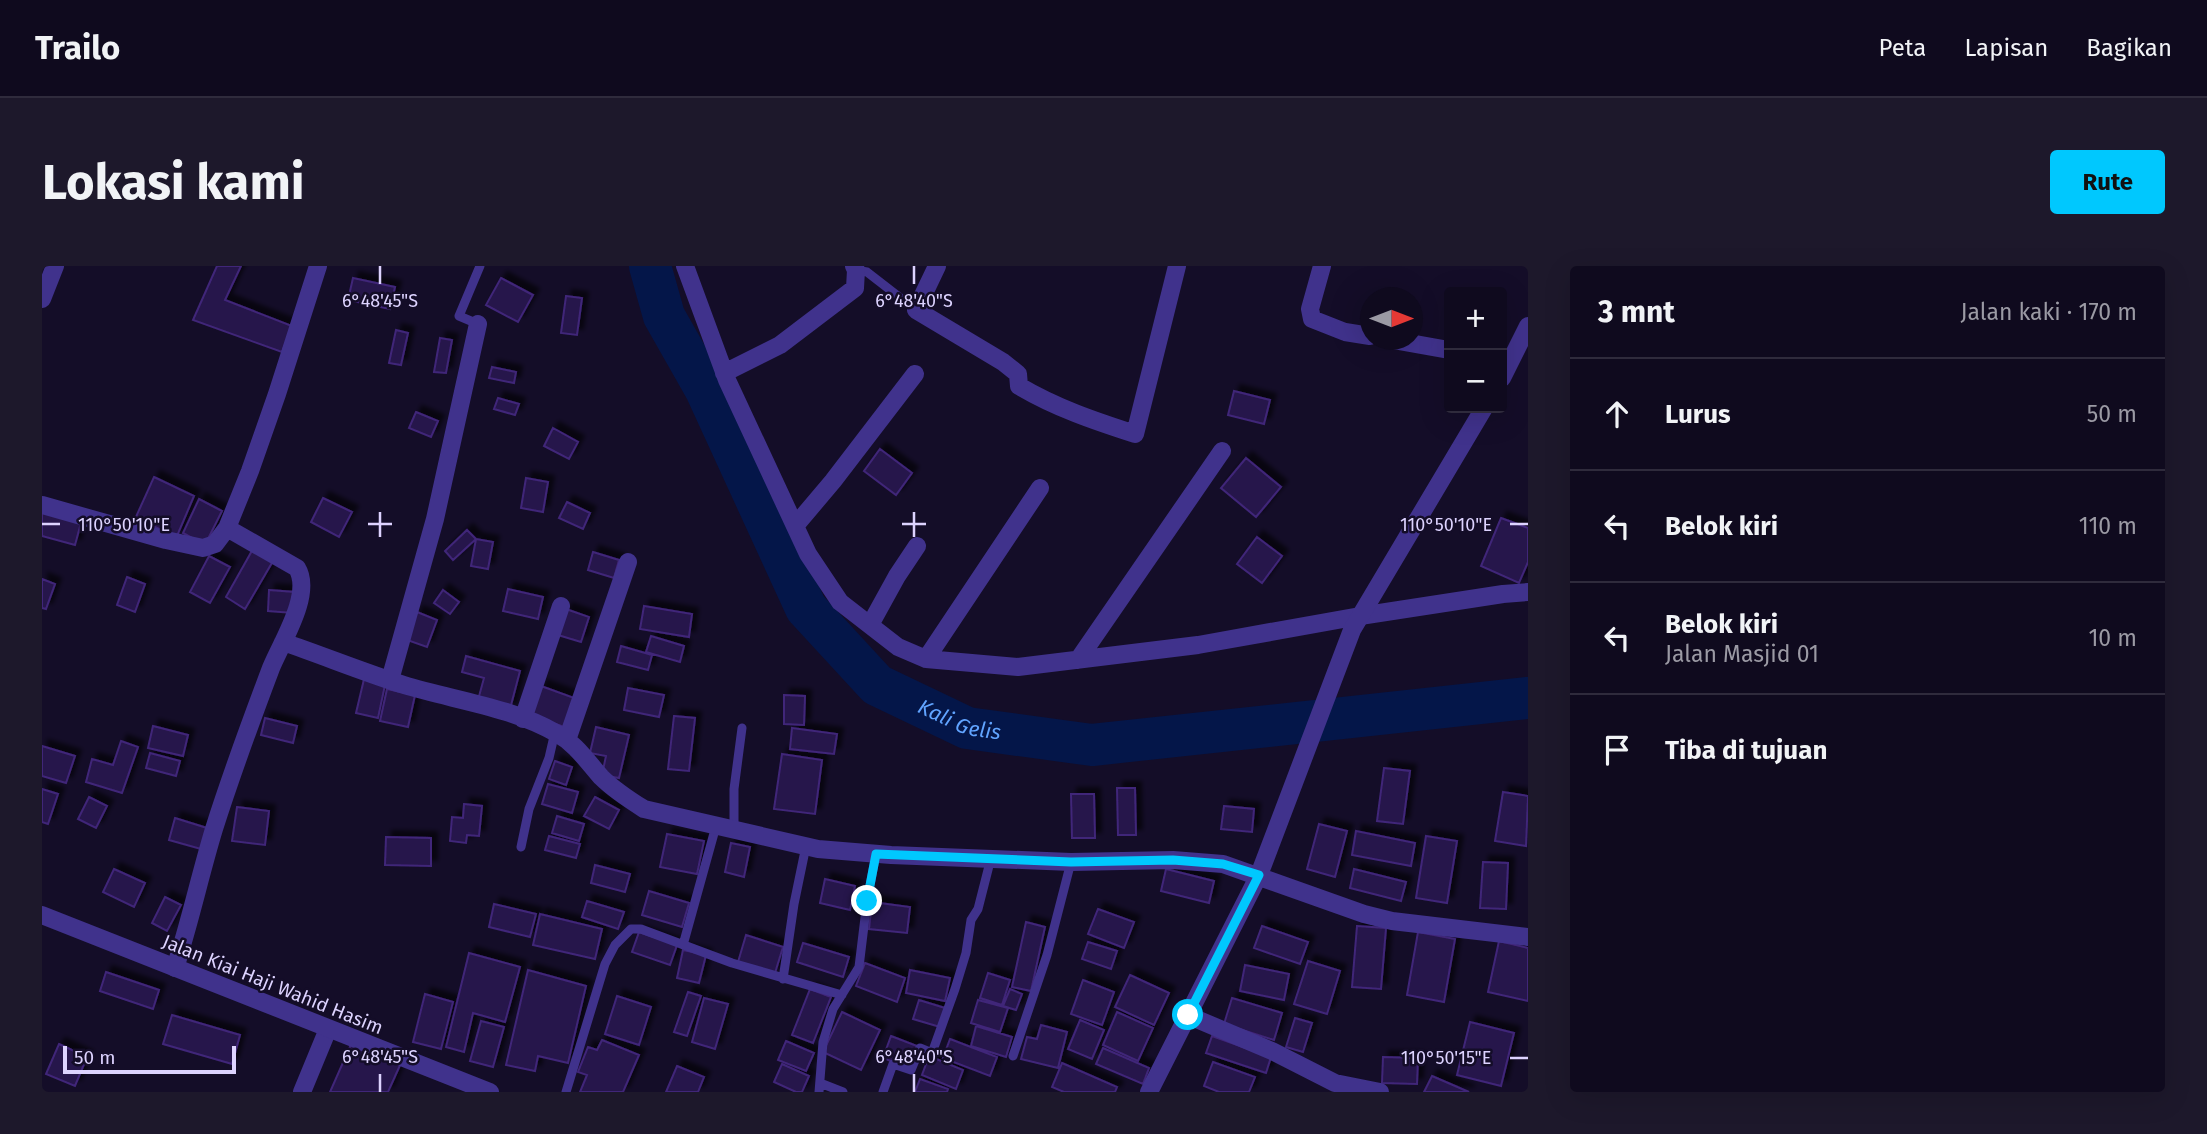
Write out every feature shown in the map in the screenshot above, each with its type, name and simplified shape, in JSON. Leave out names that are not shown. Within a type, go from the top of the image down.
[{"type":"street","points":[[42,299],[55,266]]},
{"type":"street","points":[[42,505],[166,540],[203,548],[215,544],[227,528],[277,394],[318,266]]},
{"type":"street","points":[[685,266],[724,373],[808,554],[840,602],[898,647],[926,659],[1018,667],[1356,623],[1503,594],[1528,592]]},
{"type":"street","points":[[937,266],[916,310],[1003,362],[1018,374],[1019,386],[1069,411],[1135,434],[1177,266]]},
{"type":"street","points":[[1322,266],[1310,309],[1312,319],[1345,332],[1360,334]]},
{"type":"street","points":[[724,373],[780,345],[855,288],[855,268]]},
{"type":"street","points":[[390,680],[435,519],[478,324]]},
{"type":"street","points":[[1507,367],[1528,326]]},
{"type":"street","points":[[1423,345],[1444,349]]},
{"type":"street","points":[[795,526],[915,374]]},
{"type":"street","points":[[1149,1092],[1259,875],[1356,623],[1481,413]]},
{"type":"street","points":[[1078,660],[1222,451]]},
{"type":"street","points":[[926,659],[1040,488]]},
{"type":"street","points":[[175,968],[214,830],[273,664],[293,622],[302,586],[301,574],[297,568],[227,528]]},
{"type":"street","points":[[870,625],[917,546]]},
{"type":"street","points":[[561,736],[628,562]]},
{"type":"street","points":[[523,719],[561,606]]},
{"type":"street","points":[[284,642],[390,680],[523,719],[561,736],[578,748],[601,777],[621,795],[644,809],[806,846],[876,854],[1071,862],[1173,860],[1223,864],[1364,914],[1392,921],[1528,937]]},
{"type":"street","name":"Jalan Kiai Haji Wahid Hasim","points":[[42,915],[490,1092]]},
{"type":"street","points":[[1188,1015],[1272,1051],[1335,1083],[1380,1092]]},
{"type":"street","points":[[302,1092],[328,1029]]},
{"type":"lane","points":[[478,324],[459,316],[480,266]]},
{"type":"lane","points":[[855,268],[867,272],[916,310]]},
{"type":"lane","points":[[734,830],[734,789],[742,728]]},
{"type":"lane","points":[[521,847],[529,809],[549,758],[561,736]]},
{"type":"lane","points":[[683,945],[716,826]]},
{"type":"lane","points":[[783,979],[793,904],[806,846]]},
{"type":"lane","points":[[843,1092],[819,1087],[823,1042],[834,1009],[859,967],[876,854]]},
{"type":"lane","points":[[883,1092],[893,1064],[911,1070],[920,1048],[932,1053],[966,953],[971,920],[978,909],[991,858]]},
{"type":"lane","points":[[1013,1056],[1047,955],[1071,862]]},
{"type":"lane","points":[[566,1092],[605,964],[622,936],[631,929],[641,929],[783,979],[842,995]]},
{"type":"building","points":[[217,266],[241,266],[225,300],[292,326],[282,352],[193,320]]},
{"type":"building","points":[[353,278],[395,287],[390,309],[348,300]]},
{"type":"building","points":[[501,278],[533,295],[518,322],[486,305]]},
{"type":"building","points":[[566,296],[582,298],[577,335],[561,333]]},
{"type":"building","points":[[396,330],[408,333],[401,365],[389,363]]},
{"type":"building","points":[[440,338],[452,340],[446,373],[434,372]]},
{"type":"building","points":[[492,367],[516,372],[514,383],[489,378]]},
{"type":"building","points":[[1234,391],[1270,400],[1264,424],[1228,415]]},
{"type":"building","points":[[498,398],[519,404],[515,415],[494,409]]},
{"type":"building","points":[[416,412],[438,421],[431,437],[409,428]]},
{"type":"building","points":[[553,428],[578,442],[569,459],[544,446]]},
{"type":"building","points":[[880,449],[912,473],[896,495],[864,471]]},
{"type":"building","points":[[1246,458],[1281,487],[1256,517],[1221,488]]},
{"type":"building","points":[[154,477],[194,496],[177,536],[135,519]]},
{"type":"building","points":[[526,478],[548,482],[543,512],[521,508]]},
{"type":"building","points":[[323,498],[352,512],[339,537],[311,522]]},
{"type":"building","points":[[199,499],[222,511],[205,545],[183,533]]},
{"type":"building","points":[[567,502],[590,513],[583,529],[559,518]]},
{"type":"building","points":[[42,508],[82,519],[75,545],[42,536]]},
{"type":"building","points":[[1501,518],[1528,528],[1528,562],[1519,583],[1481,566]]},
{"type":"building","points":[[467,530],[476,539],[453,560],[445,551]]},
{"type":"building","points":[[1257,537],[1282,556],[1262,583],[1237,564]]},
{"type":"building","points":[[476,539],[493,542],[488,569],[471,566]]},
{"type":"building","points":[[253,549],[273,561],[245,609],[226,597]]},
{"type":"building","points":[[593,552],[619,560],[614,578],[588,570]]},
{"type":"building","points":[[209,556],[230,567],[210,603],[190,592]]},
{"type":"building","points":[[127,577],[145,584],[135,612],[117,605]]},
{"type":"building","points":[[42,579],[55,584],[46,609],[42,608]]},
{"type":"building","points":[[508,589],[543,597],[538,619],[503,611]]},
{"type":"building","points":[[269,590],[295,592],[293,613],[268,611]]},
{"type":"building","points":[[443,590],[459,602],[450,614],[434,603]]},
{"type":"building","points":[[644,606],[692,614],[689,637],[640,629]]},
{"type":"building","points":[[566,609],[589,617],[581,642],[558,635]]},
{"type":"building","points":[[417,612],[437,620],[427,647],[407,640]]},
{"type":"building","points":[[651,636],[684,646],[680,662],[646,652]]},
{"type":"building","points":[[621,646],[652,655],[648,670],[617,662]]},
{"type":"building","points":[[466,656],[520,671],[510,709],[478,700],[484,678],[462,672]]},
{"type":"building","points":[[365,675],[386,680],[378,718],[356,713]]},
{"type":"building","points":[[541,686],[577,699],[567,728],[530,715]]},
{"type":"building","points":[[628,688],[664,695],[659,717],[624,710]]},
{"type":"building","points":[[387,689],[415,695],[408,727],[380,721]]},
{"type":"building","points":[[784,695],[805,696],[804,725],[784,724]]},
{"type":"building","points":[[674,716],[695,718],[689,771],[668,769]]},
{"type":"building","points":[[265,718],[297,726],[293,743],[261,735]]},
{"type":"building","points":[[153,726],[188,735],[183,756],[148,748]]},
{"type":"building","points":[[596,727],[629,735],[619,778],[602,775],[606,756],[590,753]]},
{"type":"building","points":[[792,728],[837,734],[834,754],[790,749]]},
{"type":"building","points":[[121,741],[138,747],[122,793],[86,782],[92,759],[113,765]]},
{"type":"building","points":[[42,746],[75,756],[66,783],[42,776]]},
{"type":"building","points":[[150,753],[180,761],[176,776],[146,768]]},
{"type":"building","points":[[782,754],[822,760],[815,814],[774,809]]},
{"type":"building","points":[[555,761],[572,767],[566,785],[549,779]]},
{"type":"building","points":[[1384,768],[1410,771],[1403,824],[1377,821]]},
{"type":"building","points":[[548,784],[578,792],[572,813],[542,804]]},
{"type":"building","points":[[1117,788],[1135,788],[1136,835],[1118,835]]},
{"type":"building","points":[[42,789],[58,794],[48,824],[42,822]]},
{"type":"building","points":[[1503,792],[1528,796],[1526,846],[1495,841]]},
{"type":"building","points":[[1071,794],[1094,794],[1095,838],[1072,838]]},
{"type":"building","points":[[89,797],[107,806],[96,828],[78,819]]},
{"type":"building","points":[[595,797],[619,810],[609,829],[584,816]]},
{"type":"building","points":[[464,804],[482,806],[479,836],[467,835],[466,843],[450,841],[452,817],[463,818]]},
{"type":"building","points":[[1224,806],[1254,809],[1252,832],[1221,829]]},
{"type":"building","points":[[237,807],[269,811],[265,845],[232,841]]},
{"type":"building","points":[[557,816],[584,824],[579,841],[552,833]]},
{"type":"building","points":[[175,818],[207,828],[201,849],[169,840]]},
{"type":"building","points":[[1319,824],[1347,831],[1335,877],[1307,869]]},
{"type":"building","points":[[1356,831],[1415,843],[1411,866],[1352,855]]},
{"type":"building","points":[[667,834],[704,841],[697,874],[660,867]]},
{"type":"building","points":[[549,836],[580,844],[576,858],[545,850]]},
{"type":"building","points":[[1426,836],[1457,841],[1447,903],[1416,898]]},
{"type":"building","points":[[386,837],[431,838],[431,866],[385,865]]},
{"type":"building","points":[[731,843],[750,847],[744,877],[725,872]]},
{"type":"building","points":[[1483,862],[1508,863],[1506,909],[1480,908]]},
{"type":"building","points":[[595,865],[630,874],[625,892],[591,883]]},
{"type":"building","points":[[114,869],[145,883],[134,907],[103,892]]},
{"type":"building","points":[[1166,869],[1214,881],[1209,903],[1161,891]]},
{"type":"building","points":[[1354,869],[1406,882],[1401,901],[1350,888]]},
{"type":"building","points":[[825,879],[855,886],[850,910],[820,903]]},
{"type":"building","points":[[649,891],[689,903],[682,927],[642,915]]},
{"type":"building","points":[[165,897],[181,905],[167,931],[152,923]]},
{"type":"building","points":[[587,901],[624,912],[618,929],[582,917]]},
{"type":"building","points":[[872,902],[910,907],[907,933],[869,929]]},
{"type":"building","points":[[494,904],[536,914],[530,937],[489,927]]},
{"type":"building","points":[[1098,909],[1134,922],[1124,948],[1088,934]]},
{"type":"building","points":[[540,914],[602,929],[595,959],[533,945]]},
{"type":"building","points":[[1026,922],[1045,927],[1031,991],[1012,987]]},
{"type":"building","points":[[1262,926],[1308,942],[1300,964],[1254,948]]},
{"type":"building","points":[[1357,926],[1386,928],[1381,989],[1352,987]]},
{"type":"building","points":[[639,932],[677,945],[670,965],[632,952]]},
{"type":"building","points":[[1418,932],[1455,939],[1444,1002],[1407,995]]},
{"type":"building","points":[[746,935],[783,947],[775,973],[738,962]]},
{"type":"building","points":[[1499,941],[1528,948],[1528,1001],[1488,992]]},
{"type":"building","points":[[1088,942],[1117,951],[1111,969],[1082,959]]},
{"type":"building","points":[[803,943],[849,957],[843,977],[797,962]]},
{"type":"building","points":[[683,950],[706,955],[699,983],[677,978]]},
{"type":"building","points":[[469,953],[520,967],[505,1022],[473,1013],[464,1052],[446,1047]]},
{"type":"building","points":[[1308,961],[1340,971],[1327,1014],[1294,1004]]},
{"type":"building","points":[[865,963],[905,978],[897,1002],[856,986]]},
{"type":"building","points":[[1245,965],[1289,974],[1284,1000],[1240,991]]},
{"type":"building","points":[[528,970],[586,986],[568,1063],[538,1056],[535,1071],[506,1065]]},
{"type":"building","points":[[910,970],[950,978],[945,1001],[906,993]]},
{"type":"building","points":[[106,972],[159,990],[153,1009],[100,991]]},
{"type":"building","points":[[988,973],[1010,980],[1002,1005],[980,998]]},
{"type":"building","points":[[1130,975],[1169,993],[1154,1025],[1115,1007]]},
{"type":"building","points":[[1083,980],[1114,992],[1102,1025],[1071,1014]]},
{"type":"building","points":[[810,989],[831,997],[813,1043],[792,1035]]},
{"type":"building","points":[[1010,989],[1022,994],[1016,1010],[1003,1006]]},
{"type":"building","points":[[688,992],[701,996],[687,1036],[674,1032]]},
{"type":"building","points":[[425,994],[453,1002],[441,1049],[413,1042]]},
{"type":"building","points":[[617,996],[651,1007],[639,1045],[605,1034]]},
{"type":"building","points":[[704,998],[728,1004],[715,1049],[692,1042]]},
{"type":"building","points":[[1232,998],[1282,1013],[1274,1040],[1224,1024]]},
{"type":"building","points":[[919,1000],[945,1008],[940,1027],[913,1019]]},
{"type":"building","points":[[978,1000],[1008,1008],[1000,1032],[971,1023]]},
{"type":"building","points":[[842,1012],[880,1030],[861,1070],[823,1052]]},
{"type":"building","points":[[1117,1012],[1153,1028],[1138,1061],[1103,1045]]},
{"type":"building","points":[[172,1015],[240,1035],[232,1064],[163,1044]]},
{"type":"building","points":[[1295,1018],[1312,1023],[1303,1052],[1286,1047]]},
{"type":"building","points":[[1080,1020],[1104,1030],[1092,1059],[1068,1049]]},
{"type":"building","points":[[481,1021],[504,1027],[493,1067],[470,1061]]},
{"type":"building","points":[[1470,1022],[1514,1033],[1501,1086],[1457,1075]]},
{"type":"building","points":[[1041,1025],[1067,1032],[1058,1068],[1021,1059],[1027,1037],[1037,1039]]},
{"type":"building","points":[[976,1026],[1012,1037],[1006,1057],[971,1046]]},
{"type":"building","points":[[891,1036],[917,1046],[908,1068],[883,1058]]},
{"type":"building","points":[[1212,1036],[1271,1057],[1266,1073],[1206,1053]]},
{"type":"building","points":[[950,1039],[997,1057],[990,1076],[943,1058]]},
{"type":"building","points":[[602,1040],[639,1055],[623,1092],[580,1092],[587,1075],[578,1072],[588,1047],[597,1050]]},
{"type":"building","points":[[786,1041],[814,1053],[806,1071],[778,1060]]},
{"type":"building","points":[[352,1042],[401,1063],[388,1092],[330,1092]]},
{"type":"building","points":[[59,1044],[87,1057],[75,1086],[46,1074]]},
{"type":"building","points":[[1103,1048],[1149,1068],[1143,1084],[1096,1064]]},
{"type":"building","points":[[929,1056],[963,1070],[956,1089],[922,1075]]},
{"type":"building","points":[[1383,1057],[1418,1058],[1417,1084],[1382,1083]]},
{"type":"building","points":[[1213,1062],[1255,1077],[1249,1092],[1219,1092],[1204,1086]]},
{"type":"building","points":[[1062,1063],[1117,1087],[1115,1092],[1064,1092],[1052,1087]]},
{"type":"building","points":[[782,1064],[809,1076],[802,1092],[774,1082]]},
{"type":"building","points":[[677,1066],[704,1077],[698,1092],[666,1092]]},
{"type":"building","points":[[1432,1076],[1469,1092],[1424,1092]]},
{"type":"building","points":[[920,1079],[948,1089],[947,1092],[915,1092]]},
{"type":"waterway","name":"Kali Gelis","points":[[650,266],[664,316],[706,390],[806,608],[877,685],[967,728],[1092,745],[1528,698]]},
{"type":"route","points":[[867,901],[876,854],[1071,862],[1173,860],[1223,864],[1259,875],[1188,1015]]}]
